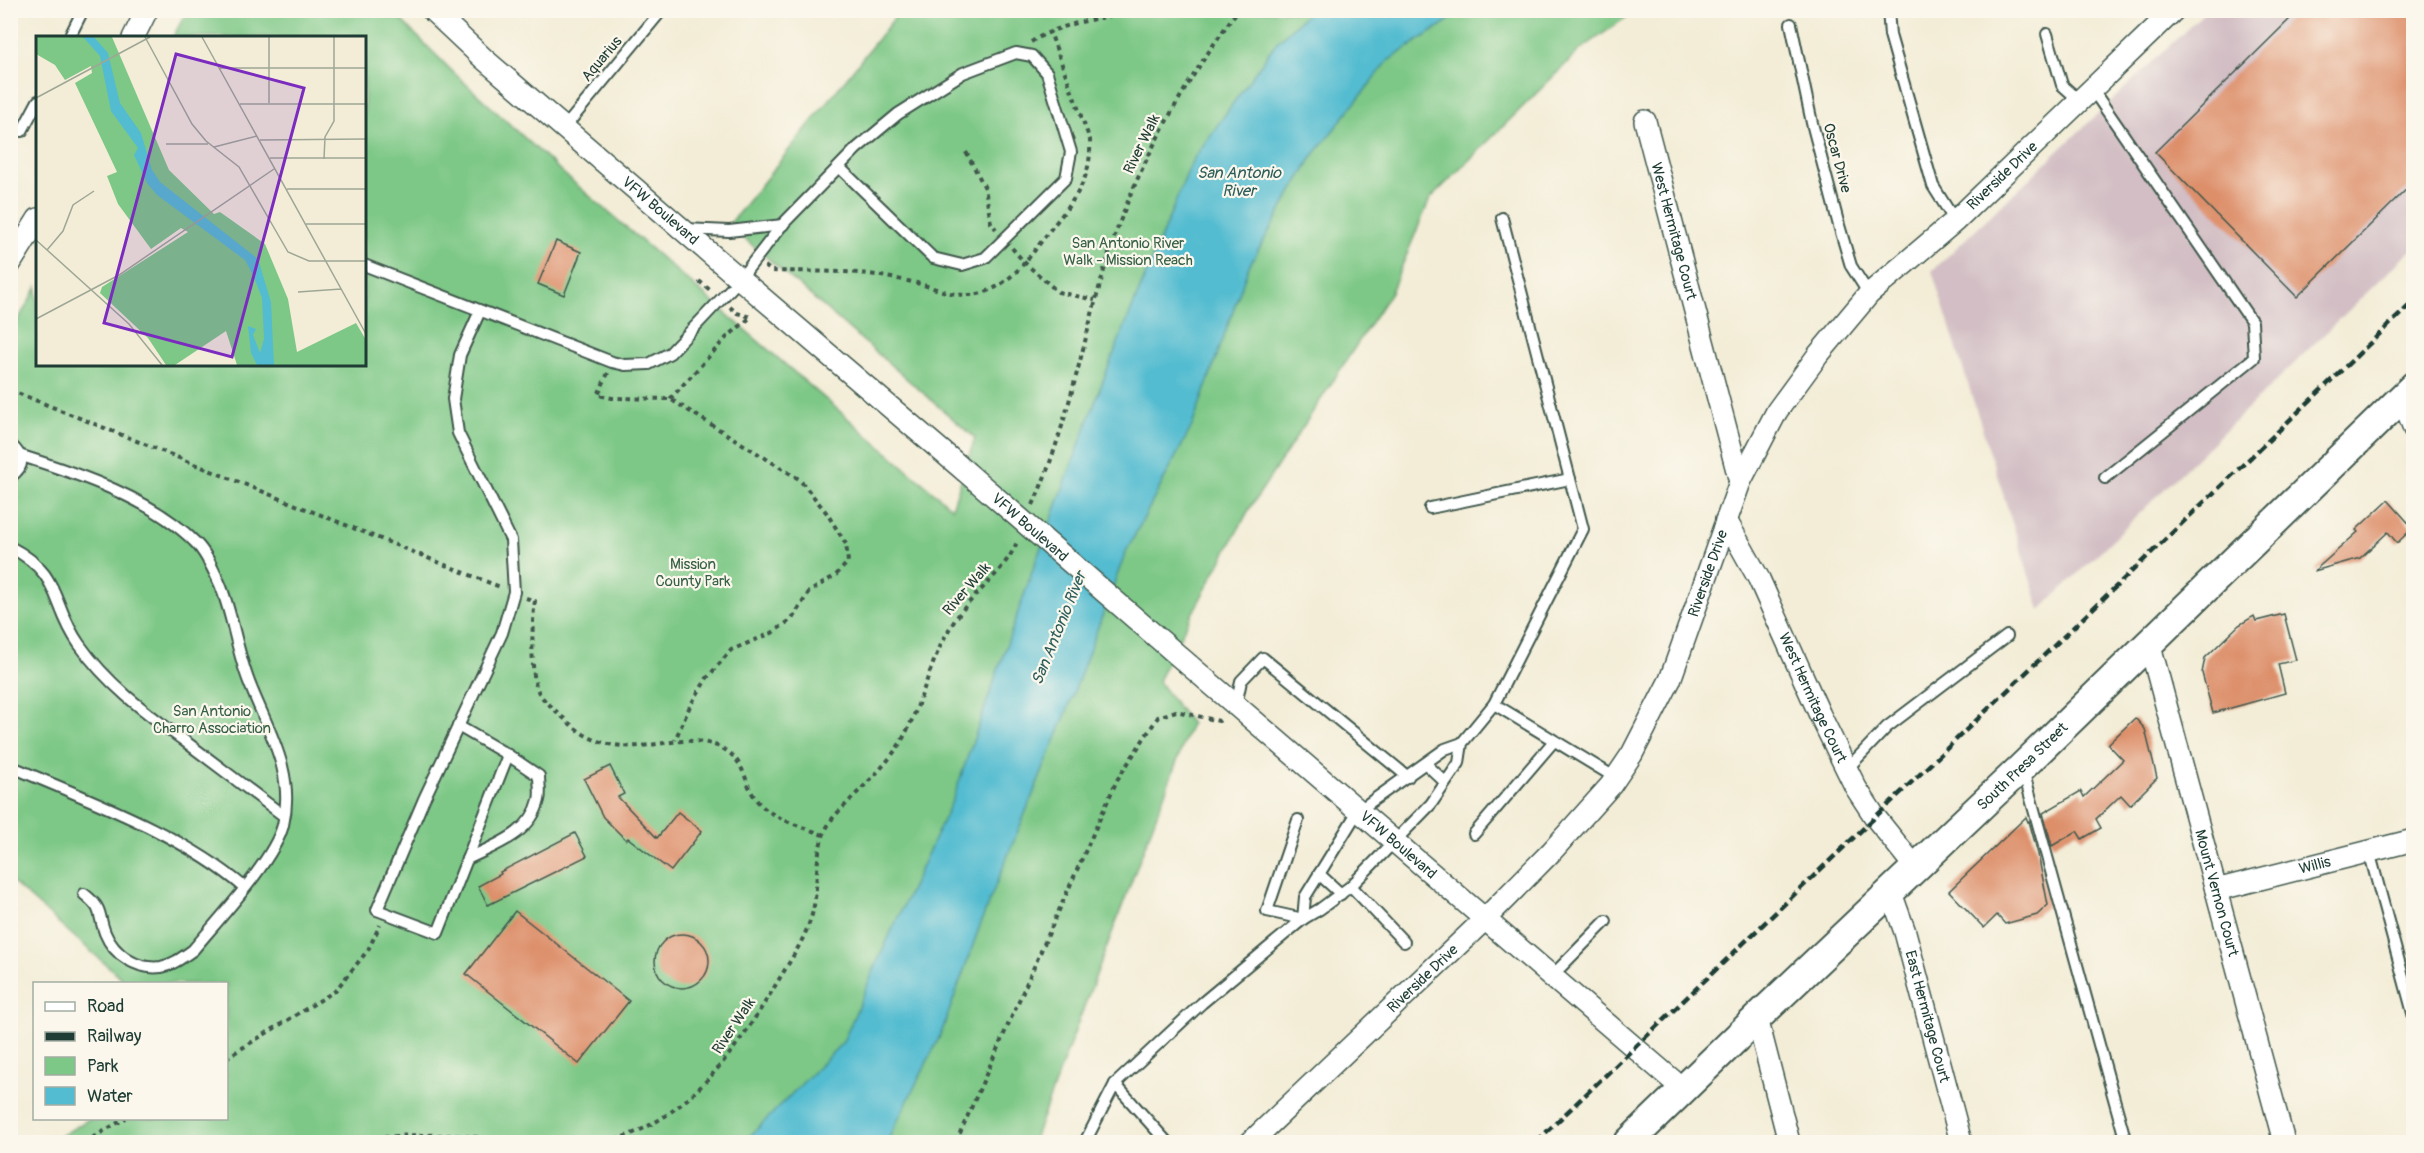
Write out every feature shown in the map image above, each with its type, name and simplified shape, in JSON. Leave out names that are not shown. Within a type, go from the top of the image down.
[{"type":"main road","name":"South Presa Street","points":[[1629,1143],[1890,890],[2022,767],[2408,391]]},
{"type":"street","points":[[134,36],[147,10]]},
{"type":"street","name":"VFW Boulevard","points":[[432,10],[682,229],[1684,1090]]},
{"type":"street","name":"Riverside Drive","points":[[1251,1143],[1484,920],[1552,851],[1616,778],[1632,754],[1670,680],[1740,482],[1777,411],[1818,355],[1869,294],[1955,221],[2174,10]]},
{"type":"street","name":"West Hermitage Court","points":[[1645,121],[1740,482]]},
{"type":"street","points":[[10,264],[36,222]]},
{"type":"street","points":[[2408,391],[2414,429]]},
{"type":"street","name":"West Hermitage Court","points":[[1726,519],[1759,579],[1820,715],[1847,769],[1875,817],[1915,867]]},
{"type":"street","name":"Mount Vernon Court","points":[[2148,642],[2284,1143]]},
{"type":"street","name":"Willis","points":[[2216,890],[2414,840]]},
{"type":"street","name":"East Hermitage Court","points":[[1890,890],[1905,932],[1961,1143]]},
{"type":"street","points":[[1757,1018],[1789,1143]]},
{"type":"lane","points":[[70,36],[83,10]]},
{"type":"lane","name":"Aquarius","points":[[565,127],[662,10]]},
{"type":"lane","points":[[1888,10],[1890,35],[1933,186],[1955,221]]},
{"type":"lane","name":"Oscar Drive","points":[[1791,24],[1812,123],[1838,222],[1851,266],[1869,294]]},
{"type":"lane","points":[[2047,34],[2062,85],[2086,95],[2174,205],[2252,322],[2254,358],[2105,478]]},
{"type":"lane","points":[[366,266],[612,362],[638,366],[660,360],[670,353],[740,279],[783,225],[856,148],[898,114],[963,74],[1016,54],[1032,56],[1047,73],[1071,152],[1066,177],[985,258],[962,265],[933,258],[839,167]]},
{"type":"lane","points":[[10,125],[22,131],[36,105]]},
{"type":"lane","points":[[1084,1143],[1115,1084],[1202,1003],[1303,919],[1351,886],[1431,804],[1459,763],[1462,743],[1494,704],[1583,529],[1502,218]]},
{"type":"lane","points":[[682,229],[729,231],[783,225]]},
{"type":"lane","points":[[480,311],[460,355],[453,399],[458,433],[511,540],[514,592],[502,633],[424,799],[377,910],[438,933],[508,755]]},
{"type":"lane","points":[[10,444],[22,456],[87,479],[142,504],[196,543],[208,560],[227,600],[249,682],[284,768],[287,793],[283,826],[270,854],[193,950],[177,962],[160,967],[139,966],[124,957],[105,933],[101,911],[96,903],[84,894]]},
{"type":"lane","points":[[10,477],[18,472],[23,464],[22,456]]},
{"type":"lane","points":[[1430,508],[1570,479]]},
{"type":"lane","points":[[10,547],[38,565],[57,595],[77,642],[96,668],[117,688],[284,816]]},
{"type":"lane","points":[[1847,769],[1887,727],[2007,636]]},
{"type":"lane","points":[[1236,705],[1240,681],[1263,658],[1408,777]]},
{"type":"lane","points":[[1494,704],[1616,778]]},
{"type":"lane","points":[[458,726],[508,755],[538,776],[540,799],[531,821],[513,836],[467,859]]},
{"type":"lane","points":[[1474,834],[1554,741]]},
{"type":"lane","points":[[1303,919],[1305,897],[1358,811],[1445,749],[1462,743]]},
{"type":"lane","points":[[1426,764],[1445,782]]},
{"type":"lane","points":[[10,765],[144,826],[206,858],[244,887]]},
{"type":"lane","points":[[2022,767],[2126,1143]]},
{"type":"lane","points":[[1298,820],[1267,911],[1303,919]]},
{"type":"lane","points":[[2369,851],[2414,1017]]},
{"type":"lane","points":[[1319,874],[1341,894]]},
{"type":"lane","points":[[1351,886],[1404,942]]},
{"type":"lane","points":[[1551,977],[1606,921]]},
{"type":"lane","points":[[1115,1084],[1167,1143]]},
{"type":"path","points":[[1016,54],[1034,40],[1050,32],[1142,10]]},
{"type":"path","name":"River Walk","points":[[1032,507],[1064,425],[1095,300],[1132,192],[1177,102],[1238,10]]},
{"type":"path","points":[[771,271],[853,273],[876,276],[920,284],[952,295],[981,293],[1004,283],[1073,201],[1088,170],[1090,140],[1050,32]]},
{"type":"path","points":[[670,399],[726,338],[751,317],[737,314]]},
{"type":"path","points":[[612,362],[598,395],[612,398],[670,399],[799,479],[826,512],[846,544],[848,562],[836,575],[809,592],[792,619],[772,633],[731,650],[707,678],[690,706],[675,740]]},
{"type":"path","points":[[10,390],[534,601],[531,626],[537,690],[580,734],[600,742],[622,746],[646,746],[675,740],[694,740],[717,746],[732,755],[745,770],[752,791],[762,806],[823,836]]},
{"type":"path","name":"River Walk","points":[[606,1143],[627,1136],[681,1103],[713,1075],[740,1043],[807,930],[814,905],[818,853],[823,836],[838,811],[876,774],[900,742],[916,710],[936,654],[947,633],[969,602],[1004,565],[1019,537]]},
{"type":"path","points":[[956,1143],[1117,780],[1158,717],[1176,711],[1219,721],[1236,705]]},
{"type":"path","points":[[228,1057],[335,991],[368,950],[385,913]]},
{"type":"path","points":[[86,1143],[124,1120]]},
{"type":"path","points":[[348,1143],[384,1137],[432,1135],[476,1137],[511,1143]]},
{"type":"shaded area","points":[[2206,11],[2413,11],[2413,248],[2040,610],[1932,271]]},
{"type":"green space","points":[[187,11],[392,11],[454,73],[564,174],[952,508],[975,438],[729,225],[900,11],[1635,11],[1580,50],[1430,199],[1391,292],[1250,508],[1185,627],[1158,681],[1191,724],[1033,1142],[51,1142],[87,1120],[228,1120],[228,982],[126,982],[11,881],[10,334],[36,289],[36,366],[366,366],[366,36],[174,36]]},
{"type":"water","name":"San Antonio River","points":[[1310,11],[1463,11],[1389,60],[1312,157],[1249,266],[1192,426],[1125,554],[1066,714],[986,909],[941,1034],[887,1142],[744,1142],[843,1042],[879,958],[953,799],[1033,569],[1107,370],[1192,161],[1275,44]]},
{"type":"building","points":[[2299,10],[2414,10],[2414,182],[2297,297],[2155,152]]},
{"type":"building","points":[[556,241],[581,252],[564,295],[538,284]]},
{"type":"building","points":[[2388,500],[2413,528],[2397,543],[2388,532],[2360,558],[2314,571],[2358,532],[2356,530]]},
{"type":"building","points":[[2284,614],[2296,660],[2278,664],[2285,693],[2213,713],[2202,673],[2205,658],[2239,625],[2254,616],[2256,621]]},
{"type":"building","points":[[2135,718],[2145,729],[2157,778],[2130,805],[2121,795],[2096,819],[2101,828],[2082,839],[2077,831],[2052,846],[2043,813],[2081,791],[2084,797],[2123,760],[2108,744]]},
{"type":"building","points":[[610,766],[624,794],[618,797],[657,838],[678,812],[702,831],[671,871],[628,838],[626,840],[603,817],[584,779]]},
{"type":"building","points":[[2026,817],[2038,854],[2048,905],[2037,915],[2005,924],[1997,915],[1984,928],[1949,891]]},
{"type":"building","points":[[575,833],[587,856],[488,905],[478,886]]},
{"type":"building","points":[[515,911],[629,1001],[579,1064],[466,974]]},
{"type":"building","points":[[677,934],[687,934],[697,938],[705,946],[709,961],[705,976],[697,984],[687,988],[677,988],[667,984],[659,976],[655,966],[655,956],[659,946],[667,938]]},
{"type":"railway","points":[[1536,1142],[2414,301]]},
{"type":"park label","name":"San Antonio River Walk - Mission Reach","points":[[1128,252]]},
{"type":"park label","name":"Mission County Park","points":[[693,572]]},
{"type":"park label","name":"San Antonio Charro Association","points":[[212,720]]}]
